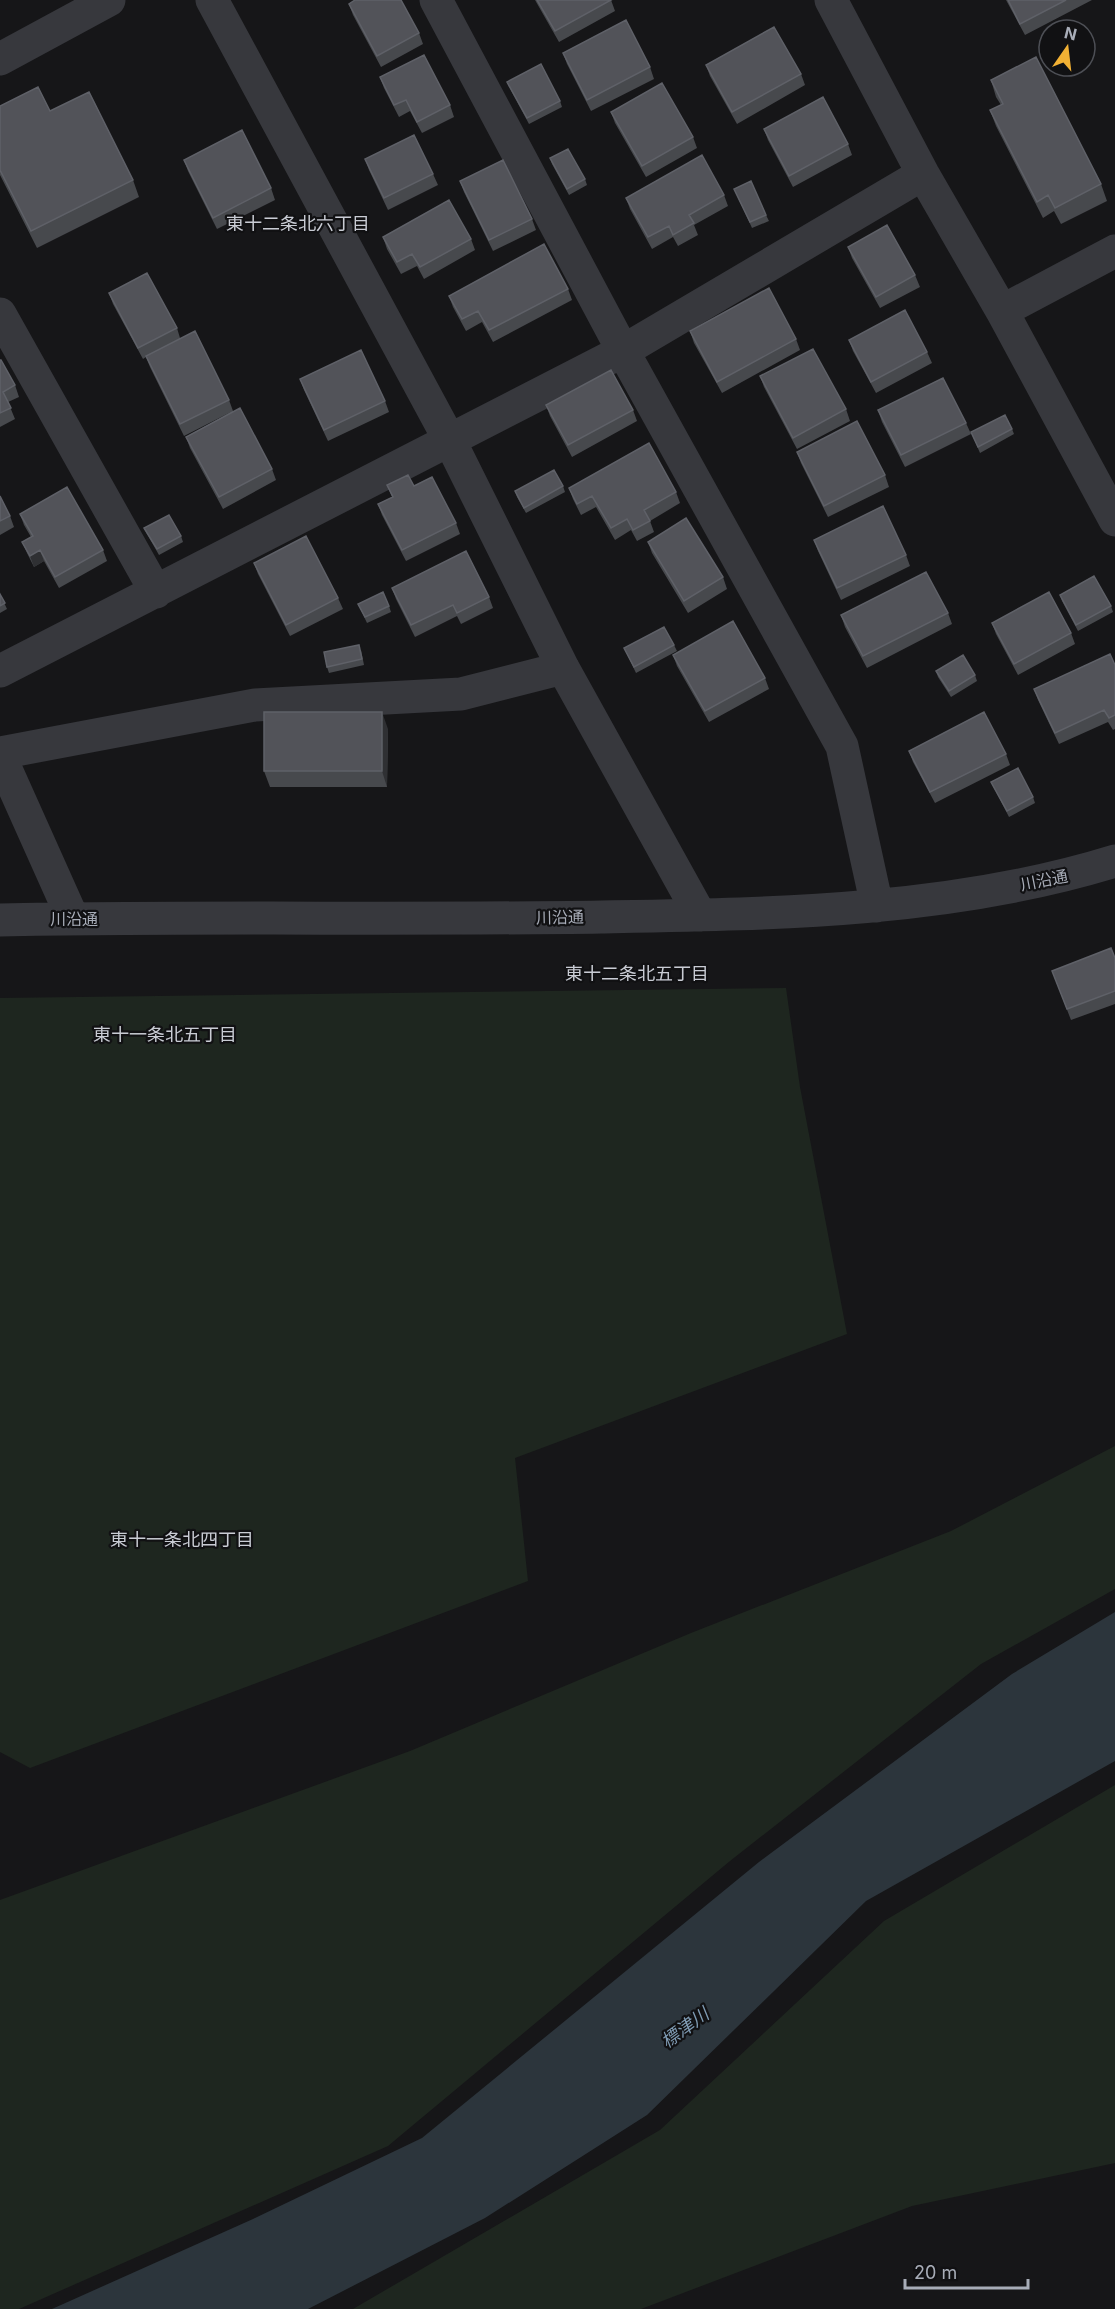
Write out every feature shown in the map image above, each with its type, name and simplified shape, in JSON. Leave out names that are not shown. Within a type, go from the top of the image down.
[{"type":"street","points":[[0,59],[109,0]]},
{"type":"street","points":[[212,0],[450,441],[563,668],[700,915]]},
{"type":"street","points":[[436,0],[623,351],[842,746],[877,906]]},
{"type":"street","points":[[831,0],[923,174],[1002,311],[1115,520]]},
{"type":"street","points":[[0,671],[623,351],[923,174]]},
{"type":"street","points":[[1002,311],[1115,251]]},
{"type":"street","points":[[0,314],[156,592]]},
{"type":"street","points":[[73,919],[0,754],[255,705],[461,694],[563,668]]},
{"type":"street","name":"川沿通","points":[[0,920],[450,919],[700,915],[877,906],[969,894],[1073,874],[1115,861]]},
{"type":"shaded area","points":[[786,988],[800,1087],[847,1334],[515,1458],[528,1581],[30,1768],[0,1752],[0,998]]},
{"type":"shaded area","points":[[1115,1446],[1115,1589],[981,1664],[730,1861],[388,2146],[19,2309],[0,2309],[0,1900],[410,1751],[691,1633],[951,1531]]},
{"type":"shaded area","points":[[1115,1785],[1115,2163],[912,2206],[641,2309],[353,2309],[660,2130],[884,1921]]},
{"type":"water","name":"標津川","points":[[1115,1612],[1115,1761],[866,1901],[647,2115],[485,2218],[308,2309],[52,2309],[253,2219],[422,2138],[759,1862],[1012,1674]]},
{"type":"building","points":[[355,0],[401,0],[419,33],[377,56],[349,4]]},
{"type":"building","points":[[537,0],[611,0],[555,31]]},
{"type":"building","points":[[1008,0],[1066,0],[1020,24]]},
{"type":"building","points":[[626,20],[650,67],[587,100],[563,53]]},
{"type":"building","points":[[774,27],[801,74],[732,112],[706,65]]},
{"type":"building","points":[[424,55],[450,105],[417,122],[406,100],[394,105],[380,77]]},
{"type":"building","points":[[1036,57],[1037,78],[1047,78],[1101,184],[1055,208],[1048,195],[1037,202],[990,110],[1003,104],[991,80]]},
{"type":"building","points":[[541,64],[560,101],[527,118],[507,82]]},
{"type":"building","points":[[662,83],[693,137],[642,166],[611,112]]},
{"type":"building","points":[[38,87],[50,111],[89,92],[133,180],[31,231],[0,170],[0,106]]},
{"type":"building","points":[[823,97],[848,144],[789,176],[764,129]]},
{"type":"building","points":[[242,130],[271,188],[213,218],[184,160]]},
{"type":"building","points":[[414,135],[433,174],[384,198],[365,159]]},
{"type":"building","points":[[568,149],[585,179],[567,189],[550,158]]},
{"type":"building","points":[[702,155],[724,195],[689,215],[694,223],[673,235],[669,226],[648,237],[626,198]]},
{"type":"building","points":[[503,160],[532,219],[489,240],[460,181]]},
{"type":"building","points":[[751,181],[766,215],[750,222],[734,189]]},
{"type":"building","points":[[449,200],[471,239],[420,267],[412,254],[397,262],[383,237]]},
{"type":"building","points":[[887,225],[915,275],[876,297],[848,247]]},
{"type":"building","points":[[544,244],[568,289],[489,330],[478,311],[462,319],[449,296]]},
{"type":"building","points":[[147,273],[177,328],[138,348],[109,293]]},
{"type":"building","points":[[769,288],[796,339],[717,382],[690,331]]},
{"type":"building","points":[[905,310],[927,352],[871,382],[849,340]]},
{"type":"building","points":[[195,331],[229,400],[180,424],[146,356]]},
{"type":"building","points":[[813,349],[846,409],[793,438],[760,376]]},
{"type":"building","points":[[361,350],[385,401],[324,430],[300,379]]},
{"type":"building","points":[[0,360],[15,385],[3,392],[11,408],[0,413]]},
{"type":"building","points":[[611,370],[633,410],[568,445],[546,405]]},
{"type":"building","points":[[943,378],[966,423],[901,455],[878,410]]},
{"type":"building","points":[[240,408],[272,469],[219,497],[186,437]]},
{"type":"building","points":[[1005,415],[1012,429],[978,447],[971,432]]},
{"type":"building","points":[[857,421],[885,475],[824,506],[797,452]]},
{"type":"building","points":[[649,443],[676,492],[644,510],[650,521],[633,530],[627,519],[611,528],[592,496],[577,504],[569,488]]},
{"type":"building","points":[[554,470],[563,486],[524,508],[515,491]]},
{"type":"building","points":[[408,475],[414,486],[432,477],[456,523],[402,550],[378,504],[393,497],[387,485]]},
{"type":"building","points":[[67,487],[103,550],[55,577],[40,550],[30,556],[22,542],[33,536],[20,514]]},
{"type":"building","points":[[0,496],[10,516],[0,521]]},
{"type":"building","points":[[883,506],[906,555],[837,588],[814,540]]},
{"type":"building","points":[[169,515],[181,536],[157,549],[144,528]]},
{"type":"building","points":[[686,518],[723,577],[684,601],[648,542]]},
{"type":"building","points":[[306,536],[338,598],[286,625],[254,563]]},
{"type":"building","points":[[466,551],[489,597],[457,613],[453,605],[411,625],[392,588]]},
{"type":"building","points":[[926,572],[948,613],[863,656],[841,615]]},
{"type":"building","points":[[1094,576],[1111,606],[1076,625],[1060,595]]},
{"type":"building","points":[[383,592],[389,606],[365,617],[358,604]]},
{"type":"building","points":[[1049,592],[1071,633],[1014,664],[992,623]]},
{"type":"building","points":[[0,594],[5,603],[0,606]]},
{"type":"building","points":[[733,621],[765,678],[705,711],[673,655]]},
{"type":"building","points":[[664,627],[674,645],[634,667],[624,648]]},
{"type":"building","points":[[359,645],[362,659],[327,667],[324,652]]},
{"type":"building","points":[[1110,654],[1115,665],[1115,715],[1109,718],[1104,710],[1055,733],[1034,689]]},
{"type":"building","points":[[963,655],[975,675],[949,691],[936,671]]},
{"type":"building","points":[[264,712],[382,712],[382,771],[264,771]]},
{"type":"building","points":[[984,712],[1006,754],[930,792],[909,751]]},
{"type":"building","points":[[1018,768],[1033,797],[1007,811],[991,782]]},
{"type":"building","points":[[1111,948],[1115,958],[1115,991],[1067,1009],[1052,971]]},
{"type":"district","name":"東十二条北六丁目","points":[[298,224]]},
{"type":"district","name":"東十二条北五丁目","points":[[637,974]]},
{"type":"district","name":"東十一条北五丁目","points":[[165,1035]]},
{"type":"district","name":"東十一条北四丁目","points":[[182,1540]]}]
